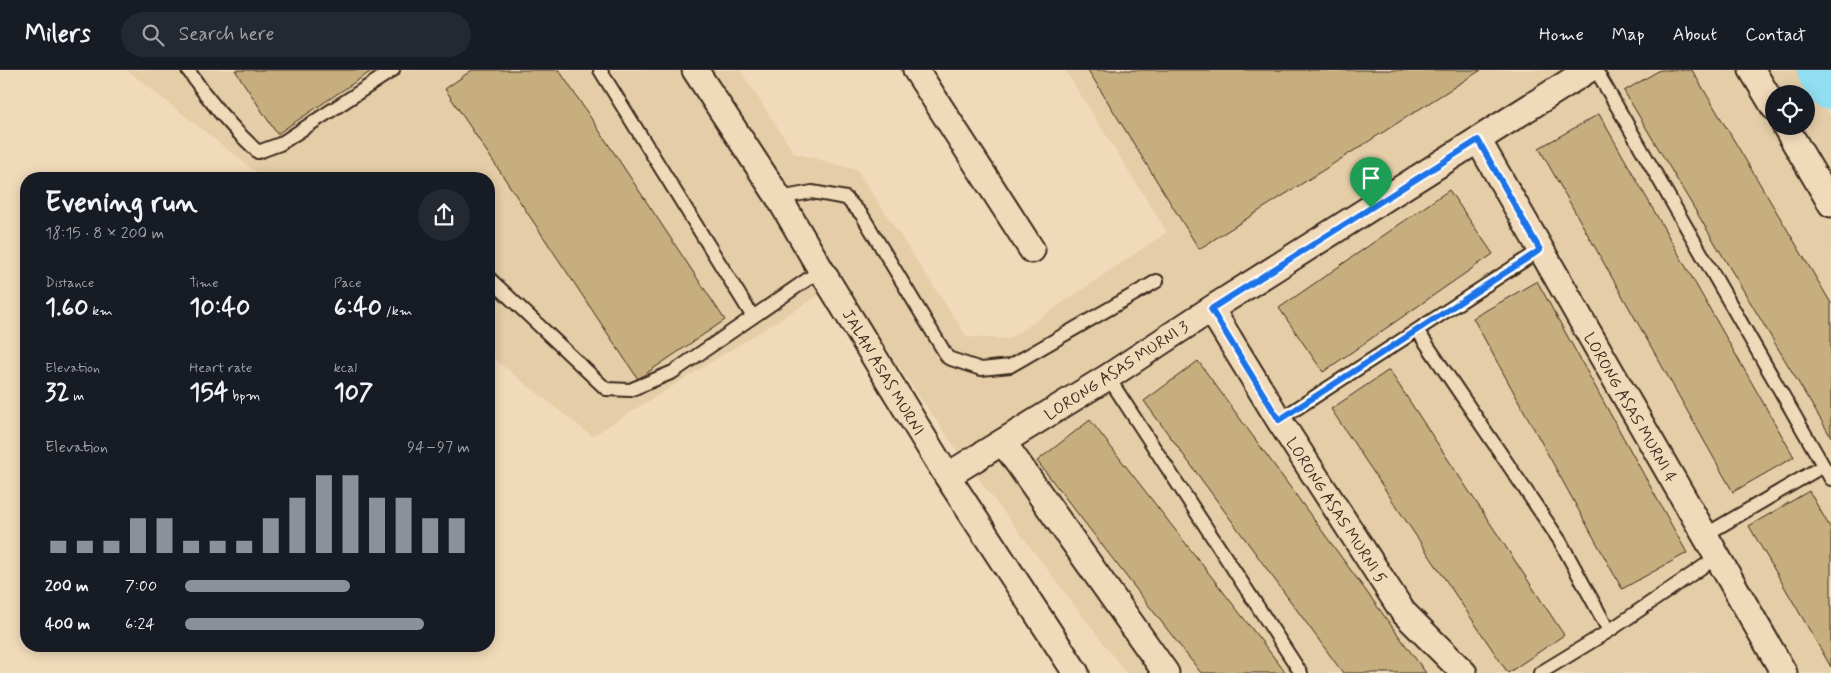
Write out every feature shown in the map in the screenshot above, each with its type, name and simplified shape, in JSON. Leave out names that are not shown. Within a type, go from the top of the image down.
[{"type":"street","name":"JALAN ASAS MURNI","points":[[695,70],[779,198],[947,476],[1076,673]]},
{"type":"street","points":[[916,70],[1032,250]]},
{"type":"street","name":"LORONG ASAS MURNI 3","points":[[947,476],[1108,378],[1211,309],[1588,70]]},
{"type":"street","points":[[1752,70],[1765,91]]},
{"type":"street","points":[[1790,135],[1831,204]]},
{"type":"street","name":"LORONG ASAS MURNI 4","points":[[1478,140],[1783,673]]},
{"type":"street","name":"LORONG ASAS MURNI 5","points":[[1211,309],[1279,420],[1403,612],[1464,673]]},
{"type":"street","points":[[1003,442],[1166,673]]},
{"type":"lane","points":[[188,70],[196,83],[245,140],[258,152],[280,144],[393,70]]},
{"type":"lane","points":[[600,70],[753,317]]},
{"type":"lane","points":[[1596,70],[1831,479]]},
{"type":"lane","points":[[779,198],[812,192],[846,198],[862,215],[948,358],[981,369],[1010,366],[1156,281]]},
{"type":"lane","points":[[1279,420],[1540,250]]},
{"type":"lane","points":[[495,284],[606,389],[630,390],[673,372],[821,270]]},
{"type":"lane","points":[[1417,330],[1560,540],[1609,631]]},
{"type":"lane","points":[[1108,378],[1301,673]]},
{"type":"lane","points":[[1705,535],[1823,466]]},
{"type":"lane","points":[[1540,673],[1609,631],[1717,557]]},
{"type":"shaded area","points":[[127,70],[740,70],[794,153],[857,170],[967,337],[1009,339],[1167,232],[1065,70],[1804,70],[1813,85],[1765,85],[1765,135],[1815,135],[1815,89],[1831,117],[1831,673],[1126,673],[956,449],[840,282],[592,436],[495,360],[495,172],[256,172]]},
{"type":"building","points":[[235,70],[373,70],[277,134]]},
{"type":"building","points":[[472,70],[559,70],[725,320],[638,379],[445,89]]},
{"type":"building","points":[[1088,70],[1481,70],[1199,249]]},
{"type":"building","points":[[1660,70],[1692,70],[1831,303],[1831,437],[1624,91]]},
{"type":"building","points":[[1599,114],[1794,457],[1733,492],[1539,148]]},
{"type":"building","points":[[1449,190],[1493,254],[1323,372],[1279,308]]},
{"type":"building","points":[[1537,281],[1687,553],[1622,589],[1473,318]]},
{"type":"building","points":[[1198,361],[1426,673],[1343,673],[1144,401]]},
{"type":"building","points":[[1389,370],[1564,635],[1508,673],[1331,409]]},
{"type":"building","points":[[1090,420],[1286,673],[1201,673],[1037,461]]},
{"type":"building","points":[[1809,491],[1831,529],[1831,667],[1749,526]]},
{"type":"waterway","points":[[1824,70],[1831,83]]},
{"type":"route","points":[[1478,140],[1540,250],[1279,420],[1211,309],[1371,208],[1478,140]]}]
